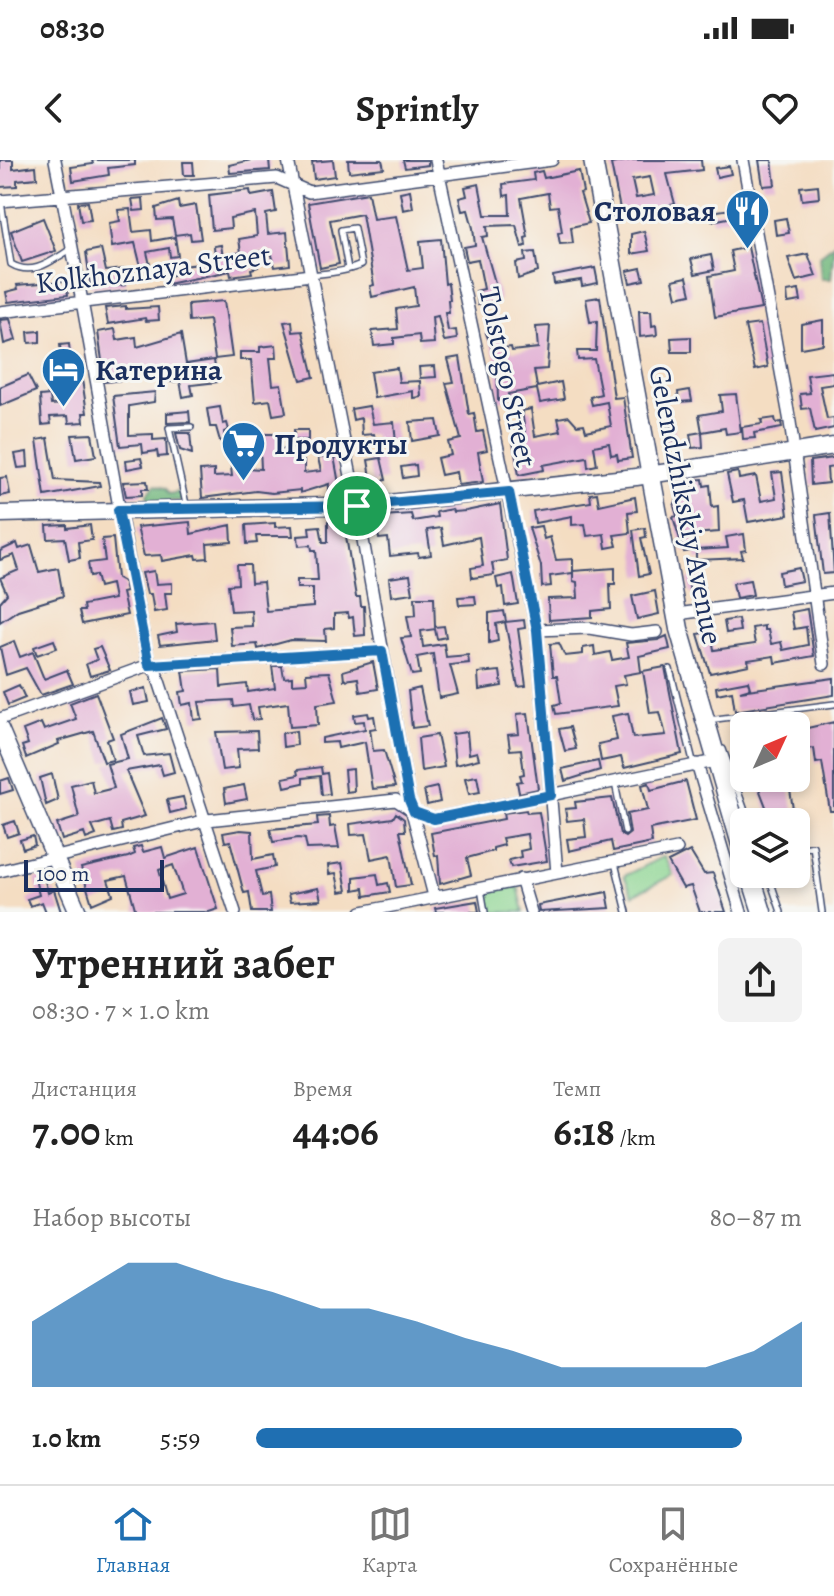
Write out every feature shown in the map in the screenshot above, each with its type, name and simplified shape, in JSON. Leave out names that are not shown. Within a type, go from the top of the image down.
[{"type":"main road","name":"Gelendzhikskiy Avenue","points":[[593,160],[677,614],[703,721],[708,760],[730,818]]},
{"type":"main road","points":[[754,888],[762,912]]},
{"type":"street","points":[[55,160],[149,665],[156,672],[235,912]]},
{"type":"street","points":[[288,160],[357,506],[409,800],[434,896]]},
{"type":"street","name":"Tolstogo Street","points":[[436,160],[537,630],[557,873]]},
{"type":"street","points":[[0,201],[277,178],[309,192],[552,160]]},
{"type":"street","points":[[743,160],[794,453],[824,664]]},
{"type":"street","name":"Kolkhoznaya Street","points":[[0,312],[311,275]]},
{"type":"street","points":[[0,514],[357,506],[509,492],[834,446]]},
{"type":"street","points":[[677,614],[834,593]]},
{"type":"street","points":[[537,630],[589,628],[631,635],[657,632]]},
{"type":"street","points":[[0,719],[149,665],[382,651]]},
{"type":"street","points":[[0,729],[78,912]]},
{"type":"street","points":[[0,871],[207,820],[396,800],[414,812],[434,819],[708,760],[741,912]]},
{"type":"street","points":[[362,912],[677,849]]},
{"type":"street","points":[[521,879],[531,912]]},
{"type":"lane","points":[[0,201],[11,264],[21,270],[39,268],[72,248]]},
{"type":"lane","points":[[311,275],[348,269],[361,265],[354,228],[341,230],[348,269]]},
{"type":"lane","points":[[188,509],[183,499],[177,456],[171,449],[169,428],[191,427]]},
{"type":"lane","points":[[670,669],[708,760],[740,808]]},
{"type":"lane","points":[[703,721],[834,704]]},
{"type":"lane","points":[[615,782],[625,832]]},
{"type":"lane","points":[[810,847],[813,846],[822,912]]},
{"type":"lane","points":[[615,863],[627,912]]},
{"type":"lane","points":[[480,886],[485,912]]},
{"type":"lane","points":[[773,888],[781,912]]},
{"type":"green space","points":[[834,244],[831,279],[821,279],[819,256]]},
{"type":"green space","points":[[155,485],[165,488],[169,494],[179,492],[183,501],[150,501],[147,495]]},
{"type":"green space","points":[[664,856],[673,875],[633,895],[624,876]]},
{"type":"green space","points":[[518,886],[524,912],[490,912],[486,892]]},
{"type":"building","points":[[0,160],[13,160],[13,169],[36,166],[37,178],[17,180],[17,186],[0,187]]},
{"type":"building","points":[[92,160],[135,160],[135,165],[108,168],[109,175],[73,181],[71,167],[93,164]]},
{"type":"building","points":[[269,160],[270,170],[230,173],[229,165]]},
{"type":"building","points":[[333,160],[335,176],[314,179],[312,162]]},
{"type":"building","points":[[348,160],[382,160],[384,168],[349,172]]},
{"type":"building","points":[[403,160],[428,160],[428,165],[405,168]]},
{"type":"building","points":[[631,160],[701,160],[702,170],[667,174],[675,204],[621,214],[611,164]],"holes":[[[650,177],[654,195],[636,198],[632,180]]]},
{"type":"building","points":[[759,160],[772,160],[775,185],[763,186]]},
{"type":"building","points":[[183,162],[193,162],[194,175],[184,175]]},
{"type":"building","points":[[729,166],[731,174],[717,177],[715,168]]},
{"type":"building","points":[[542,171],[544,178],[579,171],[583,192],[580,193],[589,223],[571,227],[573,243],[560,244],[558,233],[562,232],[558,206],[550,207],[548,193],[521,198],[528,237],[525,238],[526,246],[522,247],[516,225],[487,226],[488,236],[482,237],[500,300],[478,305],[476,291],[484,289],[478,259],[467,261],[464,247],[475,245],[473,228],[468,210],[462,211],[459,198],[467,196],[465,187],[479,184],[485,215],[510,215],[509,195],[504,196],[503,184],[534,180],[533,173]]},
{"type":"building","points":[[818,185],[819,198],[802,200],[800,187]]},
{"type":"building","points":[[250,190],[251,196],[273,192],[276,212],[266,214],[268,234],[287,232],[290,265],[275,267],[271,251],[254,252],[258,267],[251,269],[252,273],[231,276],[230,271],[167,284],[165,277],[180,273],[180,266],[201,264],[200,258],[215,256],[214,246],[221,245],[223,257],[241,252],[239,239],[257,236],[255,213],[230,218],[231,228],[212,230],[209,195]]},
{"type":"building","points":[[410,190],[413,208],[403,210],[400,192]]},
{"type":"building","points":[[368,193],[373,219],[396,216],[408,270],[423,268],[420,241],[441,239],[445,284],[448,283],[450,300],[449,313],[445,313],[448,331],[456,330],[457,339],[444,341],[438,316],[432,317],[434,343],[420,344],[419,335],[394,338],[394,344],[374,346],[372,331],[398,329],[396,309],[416,306],[414,287],[372,297],[370,286],[374,285],[362,214],[330,220],[339,264],[320,268],[308,203]]},
{"type":"building","points":[[143,198],[144,210],[134,211],[132,199]]},
{"type":"building","points":[[178,201],[179,208],[196,205],[201,239],[191,240],[190,233],[175,235],[172,219],[157,220],[156,208]]},
{"type":"building","points":[[88,202],[91,220],[81,221],[78,203]]},
{"type":"building","points":[[130,209],[133,232],[151,230],[152,241],[175,237],[178,256],[170,257],[169,248],[147,252],[150,265],[141,267],[135,243],[112,247],[109,223],[120,221],[118,210]]},
{"type":"building","points":[[731,209],[733,217],[712,221],[710,212]]},
{"type":"building","points":[[43,218],[56,251],[22,262],[11,231]]},
{"type":"building","points":[[786,218],[789,233],[776,235],[774,220]]},
{"type":"building","points":[[644,231],[649,251],[631,254],[631,234]]},
{"type":"building","points":[[748,247],[761,309],[715,317],[709,276],[734,271],[730,251]]},
{"type":"building","points":[[101,249],[106,271],[124,269],[126,285],[91,287],[86,252]]},
{"type":"building","points":[[535,252],[538,272],[518,279],[516,263],[526,261],[525,253]]},
{"type":"building","points":[[808,254],[816,276],[796,281],[788,258]]},
{"type":"building","points":[[711,255],[714,270],[695,274],[691,259]]},
{"type":"building","points":[[595,268],[598,283],[582,286],[581,280],[554,284],[553,276]]},
{"type":"building","points":[[641,268],[644,280],[630,283],[627,271]]},
{"type":"building","points":[[687,277],[691,294],[677,297],[673,280]]},
{"type":"building","points":[[66,281],[68,295],[8,302],[6,292],[18,289],[17,285]]},
{"type":"building","points":[[799,290],[801,301],[788,303],[787,292]]},
{"type":"building","points":[[600,297],[614,398],[623,397],[632,458],[618,460],[617,454],[611,455],[609,443],[594,446],[597,465],[588,467],[587,457],[543,465],[544,470],[519,475],[513,442],[526,440],[522,411],[531,409],[535,436],[561,431],[558,418],[569,416],[577,425],[584,424],[586,431],[611,426],[607,402],[592,405],[590,397],[601,394],[594,359],[578,360],[577,351],[596,351],[597,321],[590,322],[586,299]]},
{"type":"building","points":[[224,301],[232,357],[215,359],[209,320],[189,322],[188,304]]},
{"type":"building","points":[[126,306],[126,309],[158,307],[159,320],[146,321],[145,318],[108,324],[105,308]]},
{"type":"building","points":[[639,311],[651,311],[652,326],[656,325],[657,335],[640,337]]},
{"type":"building","points":[[10,319],[16,340],[4,344],[0,320]]},
{"type":"building","points":[[823,320],[823,344],[801,348],[801,324]]},
{"type":"building","points":[[292,321],[293,332],[303,331],[314,377],[301,380],[284,322]]},
{"type":"building","points":[[760,324],[768,367],[755,370],[745,326]]},
{"type":"building","points":[[550,326],[547,369],[534,370],[537,387],[561,382],[564,399],[540,403],[537,389],[508,394],[509,399],[498,401],[497,362],[486,333],[500,331],[503,348],[511,347],[512,351],[538,348],[536,327]]},
{"type":"building","points":[[115,329],[117,340],[136,337],[137,347],[181,334],[186,364],[214,360],[217,382],[191,385],[193,395],[183,397],[180,381],[171,382],[169,374],[150,377],[149,368],[122,372],[122,380],[105,382],[98,332]]},
{"type":"building","points":[[40,331],[40,342],[29,343],[28,332]]},
{"type":"building","points":[[691,337],[691,352],[672,352],[671,338]]},
{"type":"building","points":[[69,344],[71,367],[80,366],[87,413],[83,413],[84,422],[69,423],[68,416],[50,417],[51,424],[42,425],[40,396],[50,395],[51,405],[65,404],[60,345]]},
{"type":"building","points":[[276,345],[277,358],[270,358],[273,385],[281,384],[286,413],[273,415],[270,400],[255,402],[251,360],[240,360],[240,352],[260,352],[260,347]]},
{"type":"building","points":[[460,357],[469,414],[474,413],[477,432],[483,431],[487,450],[478,452],[483,482],[458,485],[456,472],[441,475],[437,458],[451,455],[448,442],[461,439],[446,383],[454,382],[448,359]]},
{"type":"building","points":[[435,366],[436,377],[420,378],[419,367]]},
{"type":"building","points":[[397,368],[399,382],[420,381],[421,397],[413,398],[413,391],[374,398],[370,372]]},
{"type":"building","points":[[833,372],[834,384],[820,386],[827,419],[834,418],[834,428],[815,432],[810,408],[802,409],[800,394],[810,393],[807,375]]},
{"type":"building","points":[[28,375],[36,391],[0,406],[0,387]]},
{"type":"building","points":[[690,390],[692,401],[679,402],[678,392]]},
{"type":"building","points":[[155,392],[154,402],[129,406],[129,435],[153,434],[153,440],[166,439],[167,456],[158,457],[157,451],[143,453],[142,444],[120,446],[113,396]]},
{"type":"building","points":[[736,394],[741,432],[726,434],[725,428],[702,432],[699,415],[722,411],[720,395]]},
{"type":"building","points":[[369,406],[373,424],[394,422],[396,443],[376,445],[374,434],[362,435],[361,418],[353,420],[351,409]]},
{"type":"building","points":[[220,407],[223,424],[227,423],[229,430],[224,432],[225,440],[220,441],[216,427],[210,427],[207,409]]},
{"type":"building","points":[[189,411],[190,422],[167,423],[167,413]]},
{"type":"building","points":[[775,418],[776,423],[781,422],[782,428],[754,433],[755,438],[743,439],[742,427]]},
{"type":"building","points":[[437,420],[440,436],[412,441],[410,422]]},
{"type":"building","points":[[674,426],[676,440],[665,442],[663,428]]},
{"type":"building","points":[[294,430],[308,430],[308,440],[294,440]]},
{"type":"building","points":[[702,432],[703,447],[692,448],[690,434]]},
{"type":"building","points":[[176,433],[190,433],[192,454],[180,450]]},
{"type":"building","points":[[92,434],[96,456],[76,459],[72,435]]},
{"type":"building","points":[[233,434],[279,434],[279,449],[297,449],[297,461],[304,461],[304,473],[321,471],[318,458],[334,456],[341,495],[328,495],[329,484],[300,493],[300,490],[256,491],[202,498],[200,471],[214,470],[214,477],[232,476],[231,467],[261,469],[260,446],[233,447]]},
{"type":"building","points":[[48,438],[55,480],[99,482],[100,486],[45,496],[37,440]]},
{"type":"building","points":[[27,452],[28,467],[18,468],[15,454]]},
{"type":"building","points":[[141,458],[143,466],[127,469],[126,460]]},
{"type":"building","points":[[381,458],[386,480],[372,483],[368,460]]},
{"type":"building","points":[[834,458],[834,467],[827,468],[828,483],[811,485],[810,461]]},
{"type":"building","points":[[416,465],[417,476],[403,478],[401,467]]},
{"type":"building","points":[[738,472],[739,479],[756,476],[761,501],[776,498],[772,473],[782,472],[788,515],[748,522],[744,500],[733,502],[727,474]]},
{"type":"building","points":[[7,477],[10,494],[0,496],[0,478]]},
{"type":"building","points":[[703,479],[704,486],[710,485],[712,507],[718,506],[719,532],[692,534],[696,550],[684,552],[673,517],[677,516],[674,506],[679,494],[693,491],[691,480]]},
{"type":"building","points":[[147,481],[148,489],[142,489],[142,495],[126,496],[123,482]]},
{"type":"building","points":[[597,493],[599,505],[635,497],[637,511],[628,512],[630,533],[614,535],[617,546],[606,548],[604,534],[587,536],[585,524],[572,525],[572,516],[535,523],[533,511],[591,502],[590,494]]},
{"type":"building","points":[[500,504],[507,560],[492,563],[494,575],[472,578],[471,568],[483,566],[479,537],[444,545],[441,528],[427,530],[431,555],[419,557],[418,553],[390,556],[388,538],[379,539],[377,529],[384,528],[383,516],[411,514],[413,521],[437,517],[436,512],[452,509],[453,512],[466,511]]},
{"type":"building","points":[[830,513],[834,573],[823,574],[816,515]]},
{"type":"building","points":[[343,518],[356,597],[360,597],[361,606],[364,606],[365,635],[355,636],[353,617],[349,618],[348,613],[334,614],[334,628],[325,629],[326,641],[291,640],[258,649],[257,644],[232,646],[230,627],[252,626],[251,610],[231,611],[228,585],[238,584],[237,565],[250,565],[251,583],[263,582],[266,611],[313,607],[313,588],[297,588],[297,580],[318,580],[316,550],[312,550],[311,545],[299,546],[298,536],[310,535],[309,527],[320,526],[323,542],[328,542],[328,521]]},
{"type":"building","points":[[190,522],[191,534],[231,525],[232,542],[207,544],[208,558],[197,559],[196,555],[162,561],[161,555],[144,556],[137,527]]},
{"type":"building","points":[[275,523],[275,527],[292,526],[293,536],[256,536],[257,543],[247,544],[246,525]]},
{"type":"building","points":[[67,525],[67,528],[90,525],[92,540],[78,542],[80,558],[69,560],[65,538],[48,539],[47,526]]},
{"type":"building","points":[[541,526],[544,539],[550,537],[556,560],[573,559],[573,571],[615,568],[615,584],[610,584],[611,609],[592,611],[592,617],[549,620],[548,599],[578,598],[577,582],[573,581],[573,573],[550,576],[551,586],[542,587],[541,566],[529,528]]},
{"type":"building","points":[[645,528],[646,537],[641,538],[649,574],[639,576],[633,530]]},
{"type":"building","points":[[744,534],[746,550],[741,551],[743,558],[696,560],[696,550],[728,548],[726,537]]},
{"type":"building","points":[[113,538],[117,578],[124,582],[126,592],[122,593],[127,615],[82,624],[79,611],[84,611],[83,605],[114,599],[111,584],[99,587],[96,575],[90,576],[88,563],[105,561],[102,539]]},
{"type":"building","points":[[17,543],[19,549],[31,545],[39,572],[58,568],[63,596],[18,610],[0,622],[0,602],[7,594],[0,578],[19,570],[14,555],[0,560],[0,551]]},
{"type":"building","points":[[799,568],[802,581],[781,585],[779,572]]},
{"type":"building","points":[[154,571],[156,584],[172,583],[172,593],[165,593],[167,610],[154,612],[151,594],[147,594],[142,573]]},
{"type":"building","points":[[513,574],[518,604],[505,606],[503,587],[498,588],[496,578]]},
{"type":"building","points":[[410,575],[413,593],[391,596],[389,578]]},
{"type":"building","points":[[702,577],[704,591],[690,593],[688,579]]},
{"type":"building","points":[[750,580],[753,595],[736,598],[733,583]]},
{"type":"building","points":[[655,591],[659,614],[637,619],[632,596]]},
{"type":"building","points":[[475,596],[476,604],[459,605],[458,597]]},
{"type":"building","points":[[415,597],[434,597],[435,627],[444,626],[446,637],[437,639],[435,629],[421,631],[423,647],[444,644],[446,657],[468,655],[469,663],[450,665],[458,694],[439,698],[433,654],[417,657],[420,674],[412,675],[401,638],[411,637],[407,616],[416,615]]},
{"type":"building","points":[[807,609],[814,656],[775,663],[774,656],[748,660],[749,665],[710,673],[698,634],[711,631],[714,650],[755,644],[752,628],[764,626],[771,644],[781,642],[783,650],[808,645],[806,627],[794,629],[791,612]]},
{"type":"building","points":[[504,611],[506,622],[524,620],[525,628],[518,629],[526,686],[518,687],[505,622],[496,624],[498,641],[489,643],[489,613]]},
{"type":"building","points":[[738,619],[740,631],[726,633],[724,621]]},
{"type":"building","points":[[213,621],[215,639],[160,645],[158,636],[177,632],[176,624]]},
{"type":"building","points":[[667,636],[670,649],[639,656],[641,672],[624,675],[626,684],[614,686],[618,706],[556,714],[554,705],[561,703],[557,676],[553,676],[550,644],[559,643],[565,656],[583,654],[583,648],[594,646],[595,655],[610,652],[612,660],[629,657],[626,643],[658,640]]},
{"type":"building","points":[[54,640],[57,648],[37,655],[34,647]]},
{"type":"building","points":[[14,641],[20,657],[33,652],[44,679],[67,670],[73,684],[41,695],[26,668],[6,675],[0,647]]},
{"type":"building","points":[[100,647],[110,670],[90,676],[86,664],[97,660],[93,649]]},
{"type":"building","points":[[373,662],[378,689],[360,692],[358,678],[344,680],[343,671]]},
{"type":"building","points":[[272,666],[282,666],[284,678],[292,677],[292,684],[307,683],[306,673],[329,672],[337,701],[317,704],[318,725],[290,727],[288,703],[258,707],[260,719],[252,720],[249,705],[234,707],[233,700],[199,702],[202,719],[194,720],[192,703],[182,705],[180,692],[186,691],[183,671],[220,669],[221,687],[247,684],[248,692],[275,688]]},
{"type":"building","points":[[665,667],[682,754],[624,768],[621,757],[601,761],[598,744],[617,740],[612,716],[628,713],[633,738],[666,735],[660,712],[650,713],[643,671]]},
{"type":"building","points":[[500,671],[502,686],[479,690],[478,673]]},
{"type":"building","points":[[834,678],[834,695],[735,711],[732,691],[717,694],[716,687],[748,681],[750,688],[740,691]]},
{"type":"building","points":[[19,685],[25,698],[8,705],[3,692]]},
{"type":"building","points":[[146,688],[149,702],[133,705],[130,692]]},
{"type":"building","points":[[420,688],[428,726],[412,728],[408,691]]},
{"type":"building","points":[[96,693],[113,738],[107,740],[113,760],[104,762],[93,731],[58,741],[59,744],[26,758],[22,746],[28,744],[23,730],[41,723],[44,730],[76,719],[70,703]]},
{"type":"building","points":[[368,713],[369,717],[374,716],[376,728],[370,729],[373,751],[384,750],[395,787],[372,789],[365,742],[338,748],[337,742],[322,743],[322,738],[365,729],[364,721],[355,722],[354,715]]},
{"type":"building","points":[[528,713],[538,789],[519,793],[517,782],[522,781],[520,775],[524,774],[521,749],[510,750],[508,735],[519,734],[517,714]]},
{"type":"building","points":[[162,718],[166,729],[138,736],[144,756],[169,753],[174,772],[163,775],[160,765],[126,771],[145,816],[121,823],[122,830],[113,832],[110,821],[92,826],[96,835],[86,839],[84,833],[62,840],[57,824],[79,817],[71,785],[91,780],[94,793],[114,788],[107,764],[128,759],[121,734]]},
{"type":"building","points":[[834,722],[834,811],[830,811],[822,762],[816,763],[814,748],[810,748],[810,727]]},
{"type":"building","points":[[570,727],[576,749],[565,751],[559,729]]},
{"type":"building","points":[[257,731],[258,748],[237,749],[239,768],[222,770],[216,732]]},
{"type":"building","points":[[296,731],[297,745],[283,747],[282,733]]},
{"type":"building","points":[[467,732],[469,754],[477,752],[479,759],[455,765],[452,734]]},
{"type":"building","points":[[437,735],[444,767],[421,771],[418,738]]},
{"type":"building","points":[[598,761],[600,770],[565,781],[562,769]]},
{"type":"building","points":[[321,767],[322,774],[327,773],[330,794],[322,795],[320,776],[303,778],[303,783],[285,787],[283,778],[298,775],[297,770]]},
{"type":"building","points":[[353,769],[354,791],[346,792],[344,770]]},
{"type":"building","points":[[52,774],[58,800],[46,805],[40,778]]},
{"type":"building","points":[[477,776],[480,792],[469,794],[465,778]]},
{"type":"building","points":[[9,778],[13,790],[0,794],[0,781]]},
{"type":"building","points":[[686,781],[696,820],[650,829],[652,843],[613,851],[611,841],[569,851],[567,839],[586,837],[584,819],[567,821],[565,809],[576,808],[575,802],[612,798],[620,834],[625,837],[630,833],[627,814],[648,810],[642,785],[649,783],[651,790]]},
{"type":"building","points":[[244,785],[247,799],[226,803],[224,789]]},
{"type":"building","points":[[437,787],[440,802],[427,805],[424,790]]},
{"type":"building","points":[[760,792],[790,792],[793,808],[767,808]]},
{"type":"building","points":[[183,797],[186,809],[170,813],[167,800]]},
{"type":"building","points":[[526,810],[527,813],[539,812],[547,861],[511,867],[509,860],[521,857],[520,851],[529,849],[527,834],[502,838],[504,845],[467,858],[471,875],[440,884],[438,855],[435,856],[431,833],[504,819],[503,813]]},
{"type":"building","points":[[396,813],[404,819],[405,831],[400,831],[411,885],[396,887],[391,855],[371,859],[366,834],[351,835],[350,824],[393,818]]},
{"type":"building","points":[[329,816],[330,827],[335,826],[339,848],[307,849],[305,839],[298,838],[273,842],[270,829],[318,825],[317,817]]},
{"type":"building","points":[[15,821],[19,833],[7,837],[3,825]]},
{"type":"building","points":[[252,831],[253,859],[273,855],[275,867],[256,871],[262,896],[269,895],[271,912],[252,912],[249,892],[244,893],[230,841],[225,842],[223,833]]},
{"type":"building","points":[[33,836],[35,845],[23,849],[20,840]]},
{"type":"building","points":[[141,846],[143,852],[162,847],[165,858],[198,847],[218,909],[209,912],[136,912],[126,876],[108,880],[113,895],[92,904],[81,868],[128,857],[135,854],[133,848]],"holes":[[[173,865],[183,894],[167,899],[159,870]]]},
{"type":"building","points":[[690,851],[704,874],[713,873],[726,912],[700,912],[691,886],[683,888],[668,862]]},
{"type":"building","points":[[342,863],[347,891],[340,892],[336,873],[329,874],[328,865]]},
{"type":"building","points":[[377,874],[379,885],[388,883],[390,892],[365,896],[364,888],[354,890],[354,877]]},
{"type":"building","points":[[44,877],[48,893],[54,890],[61,912],[46,912],[42,902],[30,906],[27,899],[39,895],[35,879]]},
{"type":"building","points":[[318,888],[321,900],[290,902],[288,894]]},
{"type":"building","points":[[607,892],[610,908],[539,912],[538,905]]},
{"type":"building","points":[[477,901],[479,912],[436,912],[435,908]]},
{"type":"place","name":"Столовая","points":[[747,250]]},
{"type":"place","name":"Катерина","points":[[64,409]]},
{"type":"place","name":"Продукты","points":[[243,483]]},
{"type":"route","points":[[509,492],[537,630],[551,795],[434,819],[414,812],[409,800],[382,651],[149,665],[118,510],[357,506],[509,492]]}]
